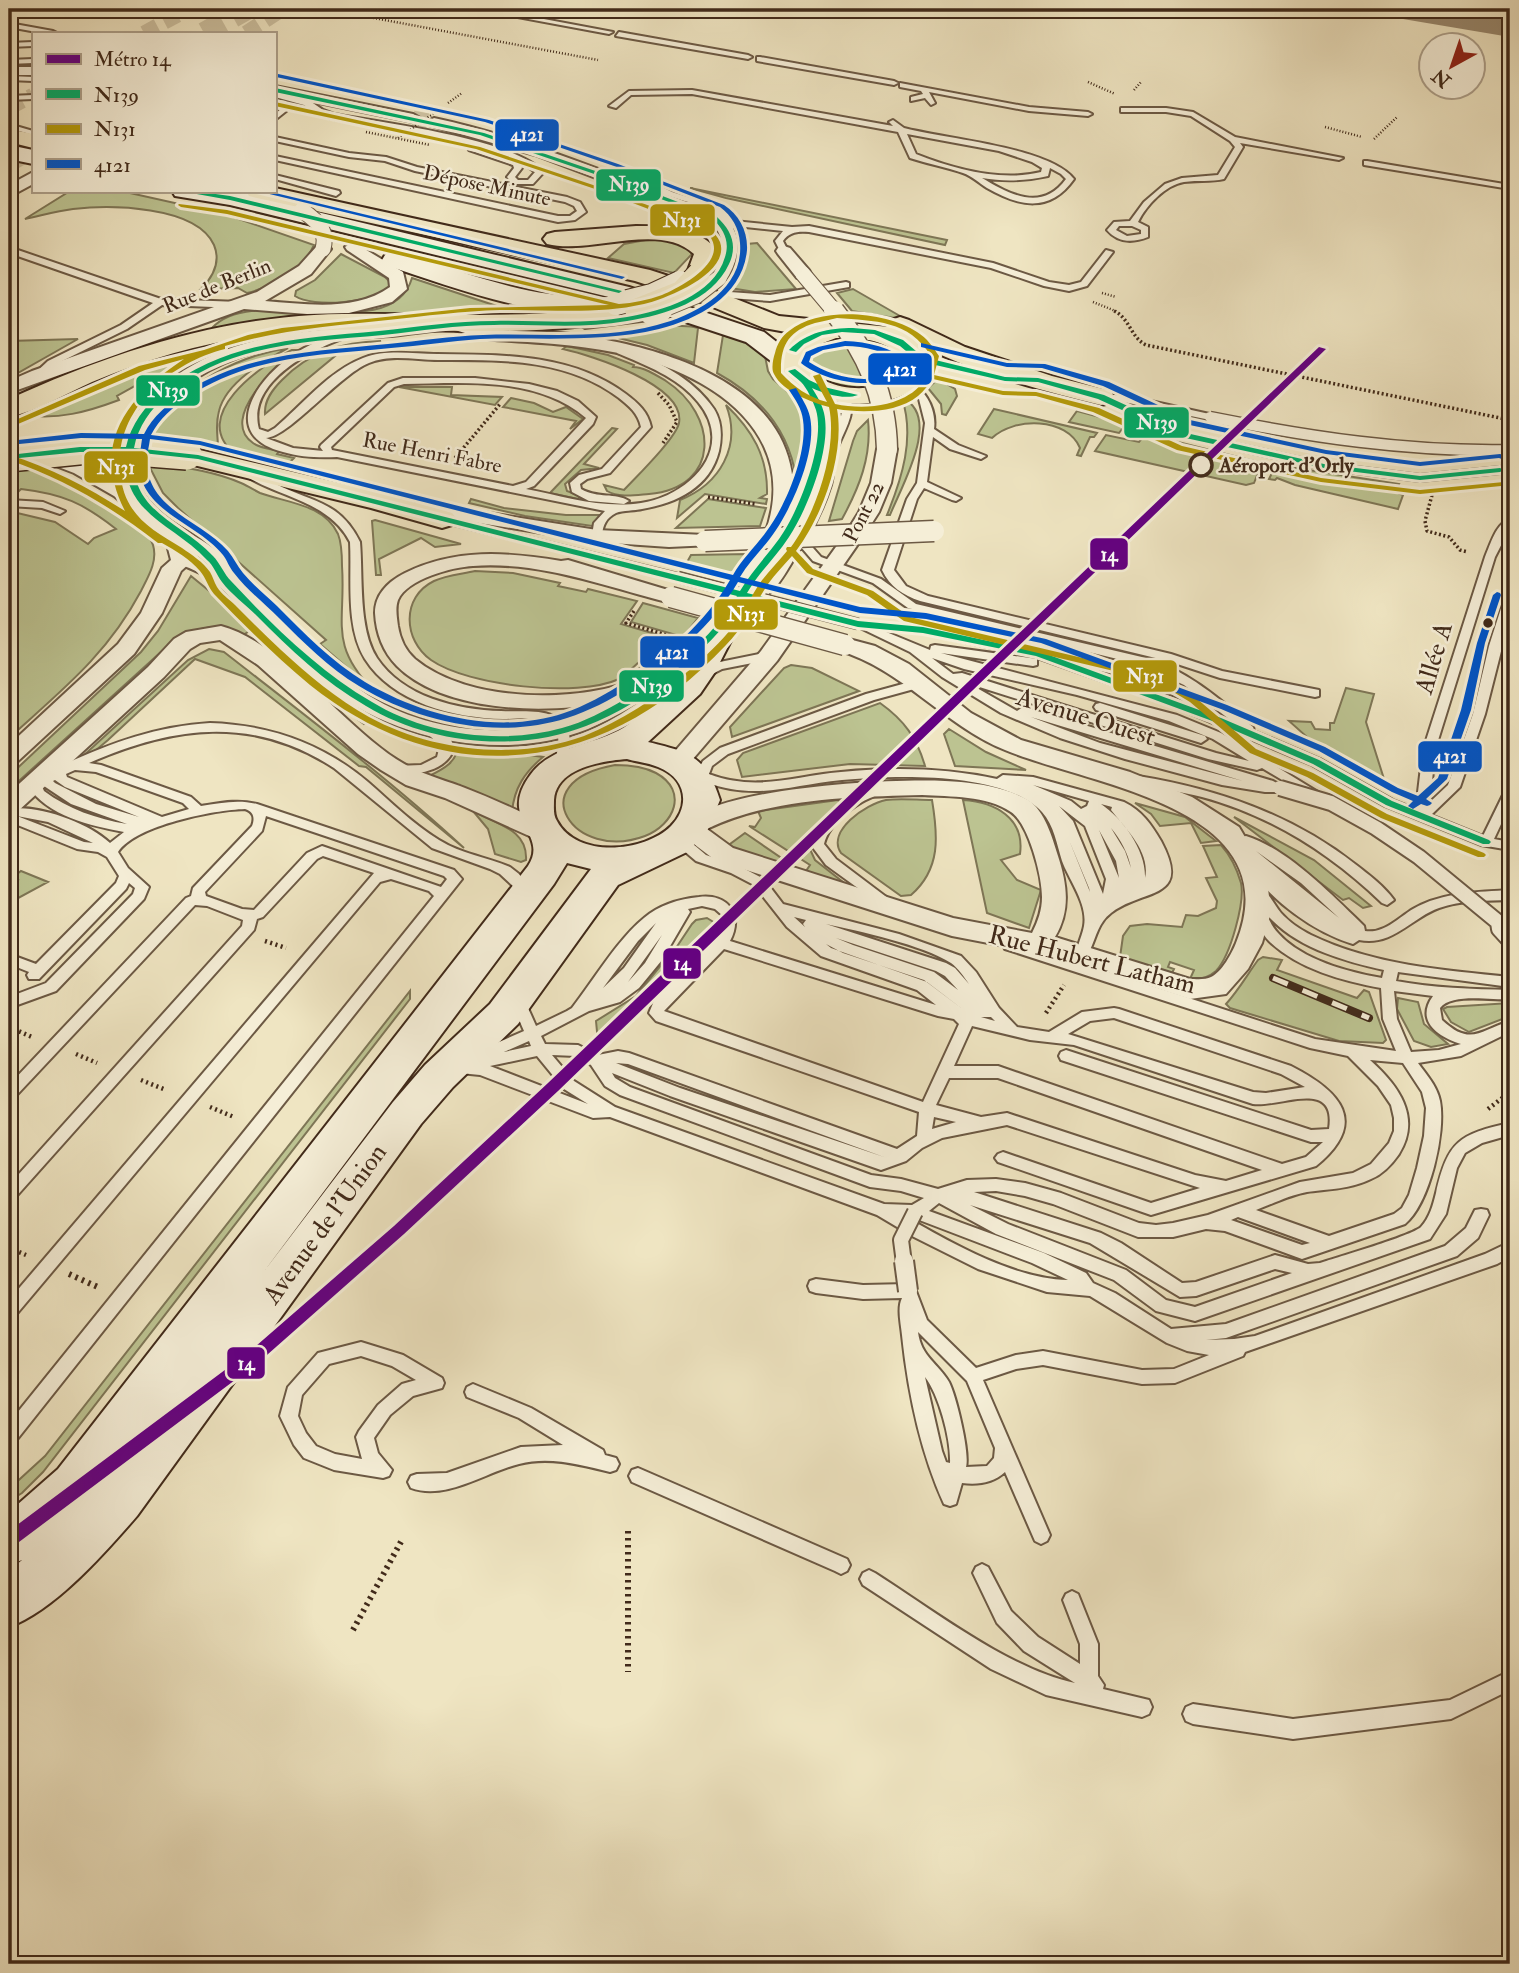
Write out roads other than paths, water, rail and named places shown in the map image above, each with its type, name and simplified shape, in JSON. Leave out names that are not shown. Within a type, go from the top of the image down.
[{"type":"main road","points":[[9,135],[32,141]]},
{"type":"main road","points":[[276,183],[336,193],[557,240],[595,240],[643,234],[682,236],[695,241],[710,274]]},
{"type":"main road","points":[[262,192],[641,275],[674,279],[710,274],[784,310],[866,318],[895,324],[920,333],[957,353],[1038,380],[1101,397]]},
{"type":"main road","points":[[9,409],[48,381],[146,351],[247,329],[316,323],[566,323],[634,309],[681,292],[710,274]]},
{"type":"main road","points":[[641,275],[712,298],[766,321],[819,330],[865,330],[890,336],[909,346],[921,359],[1005,379],[1038,380]]},
{"type":"main road","points":[[838,330],[803,341],[795,348],[797,373],[823,391],[845,395],[877,394],[904,384],[920,368],[921,359]]},
{"type":"main road","name":"Avenue Ouest","points":[[9,457],[99,448],[187,455],[380,501],[442,519]]},
{"type":"street","points":[[9,71],[32,71]]},
{"type":"street","points":[[276,90],[413,118]]},
{"type":"street","points":[[434,118],[630,185],[725,229]]},
{"type":"street","points":[[9,152],[32,157]]},
{"type":"street","points":[[9,192],[32,178]]},
{"type":"street","points":[[611,178],[663,208],[725,229]]},
{"type":"street","name":"Rue de Berlin","points":[[9,388],[48,381],[240,305],[290,281],[317,260],[327,239],[325,229],[302,209],[244,192]]},
{"type":"street","points":[[191,193],[509,297],[558,305],[634,309]]},
{"type":"street","points":[[191,193],[230,198],[620,292],[755,337],[797,373],[817,403],[821,422],[810,481],[788,531],[756,572]]},
{"type":"street","points":[[710,274],[731,254],[725,229]]},
{"type":"street","points":[[240,305],[369,305],[392,296],[399,289],[397,276],[352,247]]},
{"type":"street","name":"Pont 22","points":[[769,656],[869,512],[881,483],[887,449],[886,409],[867,358],[853,335],[784,251]]},
{"type":"street","points":[[290,281],[285,288],[286,299],[303,307]]},
{"type":"street","points":[[142,508],[130,476],[132,436],[151,405],[168,390],[202,368],[247,349],[295,338],[422,330],[455,324],[464,330],[483,333],[571,339],[606,345],[662,361],[710,380],[751,410],[767,430],[777,450],[785,489],[769,550],[688,687],[640,732],[608,748],[589,752],[556,769],[544,781],[537,794],[536,808],[549,837]]},
{"type":"street","points":[[9,442],[78,466],[142,508],[174,533],[193,543],[218,564],[225,573],[225,580],[281,635],[352,695],[392,717],[422,726],[497,738],[532,737],[563,732],[603,715],[655,679],[729,614]]},
{"type":"street","points":[[380,501],[525,526],[660,541],[934,531]]},
{"type":"street","points":[[442,519],[586,572]]},
{"type":"street","points":[[9,757],[126,649],[151,613],[172,568],[181,562],[180,548],[174,533]]},
{"type":"street","points":[[655,679],[605,696],[573,700],[496,697],[448,687],[409,665],[388,638],[388,598],[401,584],[435,567],[462,560],[497,559],[674,587],[884,659],[913,685],[963,718],[1013,745],[1122,778],[1184,803],[1237,844]]},
{"type":"street","points":[[40,782],[182,644],[194,637],[221,633],[234,637],[265,660],[388,765],[414,779],[453,792],[549,837],[578,854],[600,859],[624,860],[743,808],[855,790],[967,790],[999,797],[1028,814],[1055,883],[1054,912],[1045,933]]},
{"type":"street","points":[[692,773],[769,656]]},
{"type":"street","points":[[608,748],[645,750],[692,773],[703,803],[679,837]]},
{"type":"street","name":"Avenue de l'Union","points":[[9,1542],[49,1511],[75,1485],[553,856],[555,848],[549,837]]},
{"type":"street","name":"Avenue de l'Union","points":[[9,1602],[79,1546],[120,1500],[399,1124],[486,1034],[523,1015],[605,876],[679,837]]},
{"type":"street","name":"Rue Hubert Latham","points":[[679,837],[952,927],[1062,948],[1190,989],[1217,987],[1239,962],[1255,928],[1260,880],[1237,844]]},
{"type":"lane","points":[[479,9],[609,33]]},
{"type":"lane","points":[[9,27],[48,32]]},
{"type":"lane","points":[[619,34],[748,57]]},
{"type":"lane","points":[[9,45],[32,44]]},
{"type":"lane","points":[[9,56],[32,55]]},
{"type":"lane","points":[[760,59],[894,83]]},
{"type":"lane","points":[[9,62],[32,61]]},
{"type":"lane","points":[[9,78],[32,79]]},
{"type":"lane","points":[[903,85],[928,95],[1088,114]]},
{"type":"lane","points":[[613,106],[629,93],[692,92],[901,130],[1038,159],[1065,172],[1070,178],[1066,187],[1043,200],[1030,202],[989,187],[966,170]]},
{"type":"lane","points":[[914,99],[928,95]]},
{"type":"lane","points":[[276,96],[307,103],[332,116],[493,147],[529,162],[540,173],[530,181],[516,182],[511,177],[518,168],[516,163],[472,148]]},
{"type":"lane","points":[[9,98],[32,97]]},
{"type":"lane","points":[[276,101],[283,103],[286,108],[276,117]]},
{"type":"lane","points":[[1124,110],[1166,110],[1193,114],[1233,139],[1239,147],[1221,177],[1171,183],[1142,210],[1133,223]]},
{"type":"lane","points":[[9,118],[32,124]]},
{"type":"lane","points":[[893,122],[901,130],[913,156],[946,166],[1006,178],[1033,178],[1045,174],[1046,167],[1038,159]]},
{"type":"lane","points":[[9,125],[32,133]]},
{"type":"lane","points":[[901,130],[912,127]]},
{"type":"lane","name":"Dépose Minute","points":[[276,139],[349,155],[386,159],[415,169],[566,200],[577,204],[582,212],[568,219],[558,219],[276,158]]},
{"type":"lane","points":[[1233,139],[1339,158]]},
{"type":"lane","points":[[946,166],[975,158],[967,145]]},
{"type":"lane","points":[[1367,163],[1510,187]]},
{"type":"lane","points":[[276,177],[336,193]]},
{"type":"lane","points":[[643,234],[698,224],[725,229],[743,223],[792,230],[809,229],[982,263],[1069,288],[1084,284],[1109,252]]},
{"type":"lane","points":[[1120,237],[1137,238],[1144,235],[1145,229],[1133,223],[1121,223],[1111,228],[1112,233],[1126,243],[1141,247]]},
{"type":"lane","points":[[784,251],[779,241],[781,236],[792,230]]},
{"type":"lane","points":[[9,250],[160,302],[240,305]]},
{"type":"lane","points":[[710,274],[788,296],[846,285]]},
{"type":"lane","points":[[48,381],[51,363],[142,317],[160,302]]},
{"type":"lane","points":[[253,428],[256,404],[281,367],[299,353],[344,335]]},
{"type":"lane","name":"Rue Henri Fabre","points":[[514,489],[530,484],[591,417],[561,397],[517,385],[403,382],[391,385],[325,447],[329,452],[343,455],[440,474],[514,489],[615,509],[640,507],[695,486],[711,466],[716,442],[715,425],[710,411],[699,397],[664,371],[606,345]]},
{"type":"lane","points":[[421,381],[429,357]]},
{"type":"lane","name":"Rue Henri Fabre","points":[[253,428],[263,434],[275,433],[351,369],[367,360],[429,357],[537,361],[577,371],[609,386],[645,418],[646,427],[606,471],[583,477],[574,487],[589,498],[632,502],[663,500]]},
{"type":"lane","points":[[904,384],[924,398],[928,405],[929,430],[922,483],[912,499],[888,570],[891,578],[915,596],[1171,658],[1220,674],[1315,693]]},
{"type":"lane","points":[[729,614],[768,590],[810,524],[826,484],[831,453],[848,407],[845,395]]},
{"type":"lane","points":[[1101,397],[1128,399],[1312,437],[1387,448],[1450,452],[1510,450]]},
{"type":"lane","points":[[1101,397],[1184,435],[1324,466],[1420,478],[1508,474]]},
{"type":"lane","name":"Rue Henri Fabre","points":[[253,428],[261,439],[270,444],[310,455],[343,455]]},
{"type":"lane","points":[[929,430],[954,447],[981,456]]},
{"type":"lane","points":[[238,467],[269,486],[330,509],[351,530],[355,542],[363,643],[385,676],[424,700],[475,713],[540,716],[552,720],[563,732],[564,757],[556,769]]},
{"type":"lane","points":[[922,483],[956,498]]},
{"type":"lane","points":[[9,503],[43,505],[60,510]]},
{"type":"lane","points":[[597,536],[597,527],[604,515],[615,509]]},
{"type":"lane","name":"Avenue Ouest","points":[[442,519],[674,587],[858,624],[909,647],[968,666],[1160,714],[1217,736],[1236,768],[1252,788],[1280,788],[1329,802]]},
{"type":"lane","name":"Allée A","points":[[1422,816],[1429,750],[1489,557],[1501,532],[1510,521]]},
{"type":"lane","points":[[800,540],[812,554],[833,566],[877,581],[920,609],[1146,662],[1174,672],[1201,689],[1260,739]]},
{"type":"lane","points":[[181,562],[197,565],[216,578],[225,580]]},
{"type":"lane","points":[[1422,816],[1454,787],[1479,714],[1495,646],[1510,599]]},
{"type":"lane","points":[[858,624],[923,630],[1038,654],[1174,702],[1316,762],[1389,803],[1486,842],[1510,846]]},
{"type":"lane","points":[[909,647],[970,652],[1077,668]]},
{"type":"lane","name":"Avenue Ouest","points":[[909,647],[964,687],[1037,716],[1236,768],[1270,768],[1424,862],[1504,925],[1499,929],[1510,942]]},
{"type":"lane","name":"Avenue Ouest","points":[[909,647],[956,675],[993,690],[1236,768]]},
{"type":"lane","points":[[688,687],[719,666],[769,656]]},
{"type":"lane","points":[[692,773],[724,751],[856,702],[913,685]]},
{"type":"lane","points":[[388,765],[403,771],[427,769],[445,756],[446,741],[439,733],[422,726]]},
{"type":"lane","points":[[9,1003],[51,987],[139,896],[142,887],[124,872],[110,853],[92,836],[21,810],[40,782],[146,738],[192,727],[265,733],[317,751],[339,765],[436,844],[456,855],[509,871],[520,886],[520,896],[514,909]]},
{"type":"lane","points":[[40,782],[97,768],[187,800],[198,811]]},
{"type":"lane","points":[[692,773],[724,784],[753,788],[871,775],[1032,781],[1084,794],[1127,817],[1151,866],[1151,881],[1096,919]]},
{"type":"lane","points":[[977,778],[1024,787],[1067,804],[1090,824],[1113,879],[1110,895],[1085,946]]},
{"type":"lane","points":[[1122,778],[1163,783],[1204,794],[1282,823],[1347,862],[1387,901]]},
{"type":"lane","points":[[40,782],[61,779],[135,809],[153,820],[166,821]]},
{"type":"lane","points":[[1032,781],[1099,808],[1121,829],[1140,876],[1138,884],[1121,900]]},
{"type":"lane","points":[[9,1436],[455,879],[449,873],[253,807],[230,804],[136,828],[115,828],[48,802],[37,795],[40,782]]},
{"type":"lane","points":[[1000,782],[1026,790],[1048,801],[1067,821],[1096,888],[1096,919]]},
{"type":"lane","points":[[890,789],[866,794],[851,803],[823,829],[817,845],[831,862],[897,909]]},
{"type":"lane","points":[[1486,842],[1510,793]]},
{"type":"lane","points":[[253,807],[260,813],[261,820],[257,828],[198,891],[198,897],[201,899],[247,915],[263,911],[317,853],[328,852],[434,888],[441,895],[440,899]]},
{"type":"lane","points":[[9,820],[16,820],[82,846],[101,848],[110,853]]},
{"type":"lane","points":[[110,853],[116,843],[166,821]]},
{"type":"lane","points":[[679,837],[701,858],[751,877],[804,928],[827,941],[929,976],[966,1006],[1015,1031]]},
{"type":"lane","points":[[1237,844],[1326,915],[1360,938]]},
{"type":"lane","points":[[9,959],[36,973],[121,886],[125,881],[124,872]]},
{"type":"lane","points":[[9,1311],[375,879],[393,874]]},
{"type":"lane","points":[[1260,880],[1317,929],[1343,940],[1384,933],[1427,907],[1475,897],[1510,895]]},
{"type":"lane","points":[[1260,880],[1261,898],[1284,924],[1311,940],[1345,954],[1392,967],[1510,982]]},
{"type":"lane","points":[[9,1094],[187,904],[201,899]]},
{"type":"lane","points":[[577,1012],[648,922],[669,908],[702,901],[719,905],[729,914],[731,925],[721,943],[659,1004],[656,1013],[661,1017],[927,1109],[969,1121],[987,1122]]},
{"type":"lane","points":[[702,901],[678,917],[645,973],[624,994],[608,1003],[577,1012],[523,1015],[568,1083],[610,1111],[883,1210],[915,1212],[1038,1258],[1080,1278],[1088,1289]]},
{"type":"lane","points":[[781,908],[792,924],[826,952],[922,986],[967,1022],[927,1109],[924,1138]]},
{"type":"lane","points":[[781,908],[796,915],[874,932],[956,960],[965,968],[997,1017],[1015,1031]]},
{"type":"lane","points":[[1258,912],[1269,935],[1293,952],[1337,972],[1386,985],[1452,994],[1510,995]]},
{"type":"lane","points":[[9,1195],[249,927],[250,919],[247,915]]},
{"type":"lane","points":[[952,927],[1315,1044],[1353,1052],[1423,1056],[1457,1052],[1510,1026]]},
{"type":"lane","points":[[721,943],[938,1011],[961,1015],[982,1024],[1030,1035],[1074,1040],[1244,1096],[1269,1099],[1299,1091],[1315,1092],[1328,1099]]},
{"type":"lane","points":[[1204,1223],[1224,1224],[1302,1252],[1398,1219],[1408,1213],[1414,1203],[1433,1124],[1432,1099],[1404,1055],[1387,1009],[1386,985],[1392,967]]},
{"type":"lane","points":[[1452,994],[1441,997],[1434,1004],[1431,1013],[1435,1023],[1457,1039],[1483,1039]]},
{"type":"lane","points":[[1003,1158],[1151,1209],[1311,1162],[1329,1147],[1335,1135],[1338,1124],[1336,1111],[1328,1099],[1311,1083],[1286,1070],[1114,1013],[1087,1016],[1053,1036]]},
{"type":"lane","points":[[447,1072],[543,1049],[578,1051],[596,1061],[869,1162],[881,1164],[901,1157],[924,1138],[1007,1119],[1195,1181],[1228,1186]]},
{"type":"lane","points":[[910,1346],[942,1386],[959,1451],[950,1498],[935,1460],[910,1346],[908,1292],[901,1240],[915,1212],[937,1195],[970,1185],[996,1184],[1023,1188],[1138,1230],[1158,1234],[1204,1223],[1305,1186],[1344,1183],[1363,1177],[1393,1151],[1404,1127],[1404,1118],[1390,1089],[1353,1052]]},
{"type":"lane","points":[[1066,1056],[1311,1136],[1335,1135]]},
{"type":"lane","points":[[596,1061],[610,1082],[625,1091],[870,1181],[901,1185],[937,1195],[978,1199],[1095,1238],[1115,1248],[1173,1287],[1186,1292],[1275,1262],[1308,1271],[1320,1270]]},
{"type":"lane","points":[[447,1072],[481,1069],[593,1112],[610,1111]]},
{"type":"lane","points":[[945,1072],[998,1072],[1283,1171]]},
{"type":"lane","points":[[937,1195],[1002,1229],[1120,1275],[1163,1306],[1185,1314],[1211,1310],[1424,1234],[1433,1226],[1439,1212],[1453,1160],[1459,1150],[1469,1142],[1510,1129]]},
{"type":"lane","points":[[883,1210],[906,1227],[1019,1276],[1047,1284],[1088,1289],[1109,1298],[1171,1336],[1201,1349],[1227,1349],[1255,1343]]},
{"type":"lane","points":[[1235,1210],[1331,1243]]},
{"type":"lane","points":[[1171,1336],[1226,1331],[1451,1251],[1472,1233],[1481,1215]]},
{"type":"lane","points":[[974,1376],[1016,1362],[1043,1358],[1142,1377],[1175,1376],[1255,1343],[1490,1259],[1510,1249]]},
{"type":"lane","points":[[816,1286],[863,1292],[908,1292]]},
{"type":"lane","points":[[908,1292],[921,1324],[974,1376],[1041,1535]]},
{"type":"lane","points":[[361,1349],[397,1360],[436,1383],[408,1389],[384,1410],[365,1437],[370,1457],[383,1470],[334,1462],[310,1452],[299,1439],[289,1416],[294,1392],[324,1358],[361,1349]]},
{"type":"lane","points":[[417,1482],[447,1481],[521,1455],[563,1453],[610,1464],[525,1413],[473,1392]]},
{"type":"lane","points":[[935,1460],[944,1469],[970,1478],[996,1471],[1005,1452],[1002,1439]]},
{"type":"lane","points":[[638,1476],[841,1564]]},
{"type":"lane","points":[[982,1573],[1004,1617],[1031,1644],[1115,1701]]},
{"type":"lane","points":[[869,1579],[998,1662],[1052,1688],[1142,1707]]},
{"type":"lane","points":[[1072,1600],[1089,1643],[1089,1681]]},
{"type":"lane","points":[[1193,1714],[1293,1729],[1451,1709],[1510,1680]]},
{"type":"tunnel","points":[[146,32],[189,9]]},
{"type":"tunnel","points":[[206,32],[247,9]]},
{"type":"tunnel","points":[[248,32],[283,9]]},
{"type":"tunnel","points":[[9,108],[32,96]]},
{"type":"tunnel","points":[[413,118],[434,122]]},
{"type":"tunnel","points":[[9,161],[32,148]]},
{"type":"railway","points":[[1273,978],[1369,1018]]},
{"type":"metro line","name":"14","points":[[9,1540],[254,1357],[399,1230],[553,1087],[1322,349]]},
{"type":"place","name":"Aéroport d'Orly","points":[[1201,465]]}]
